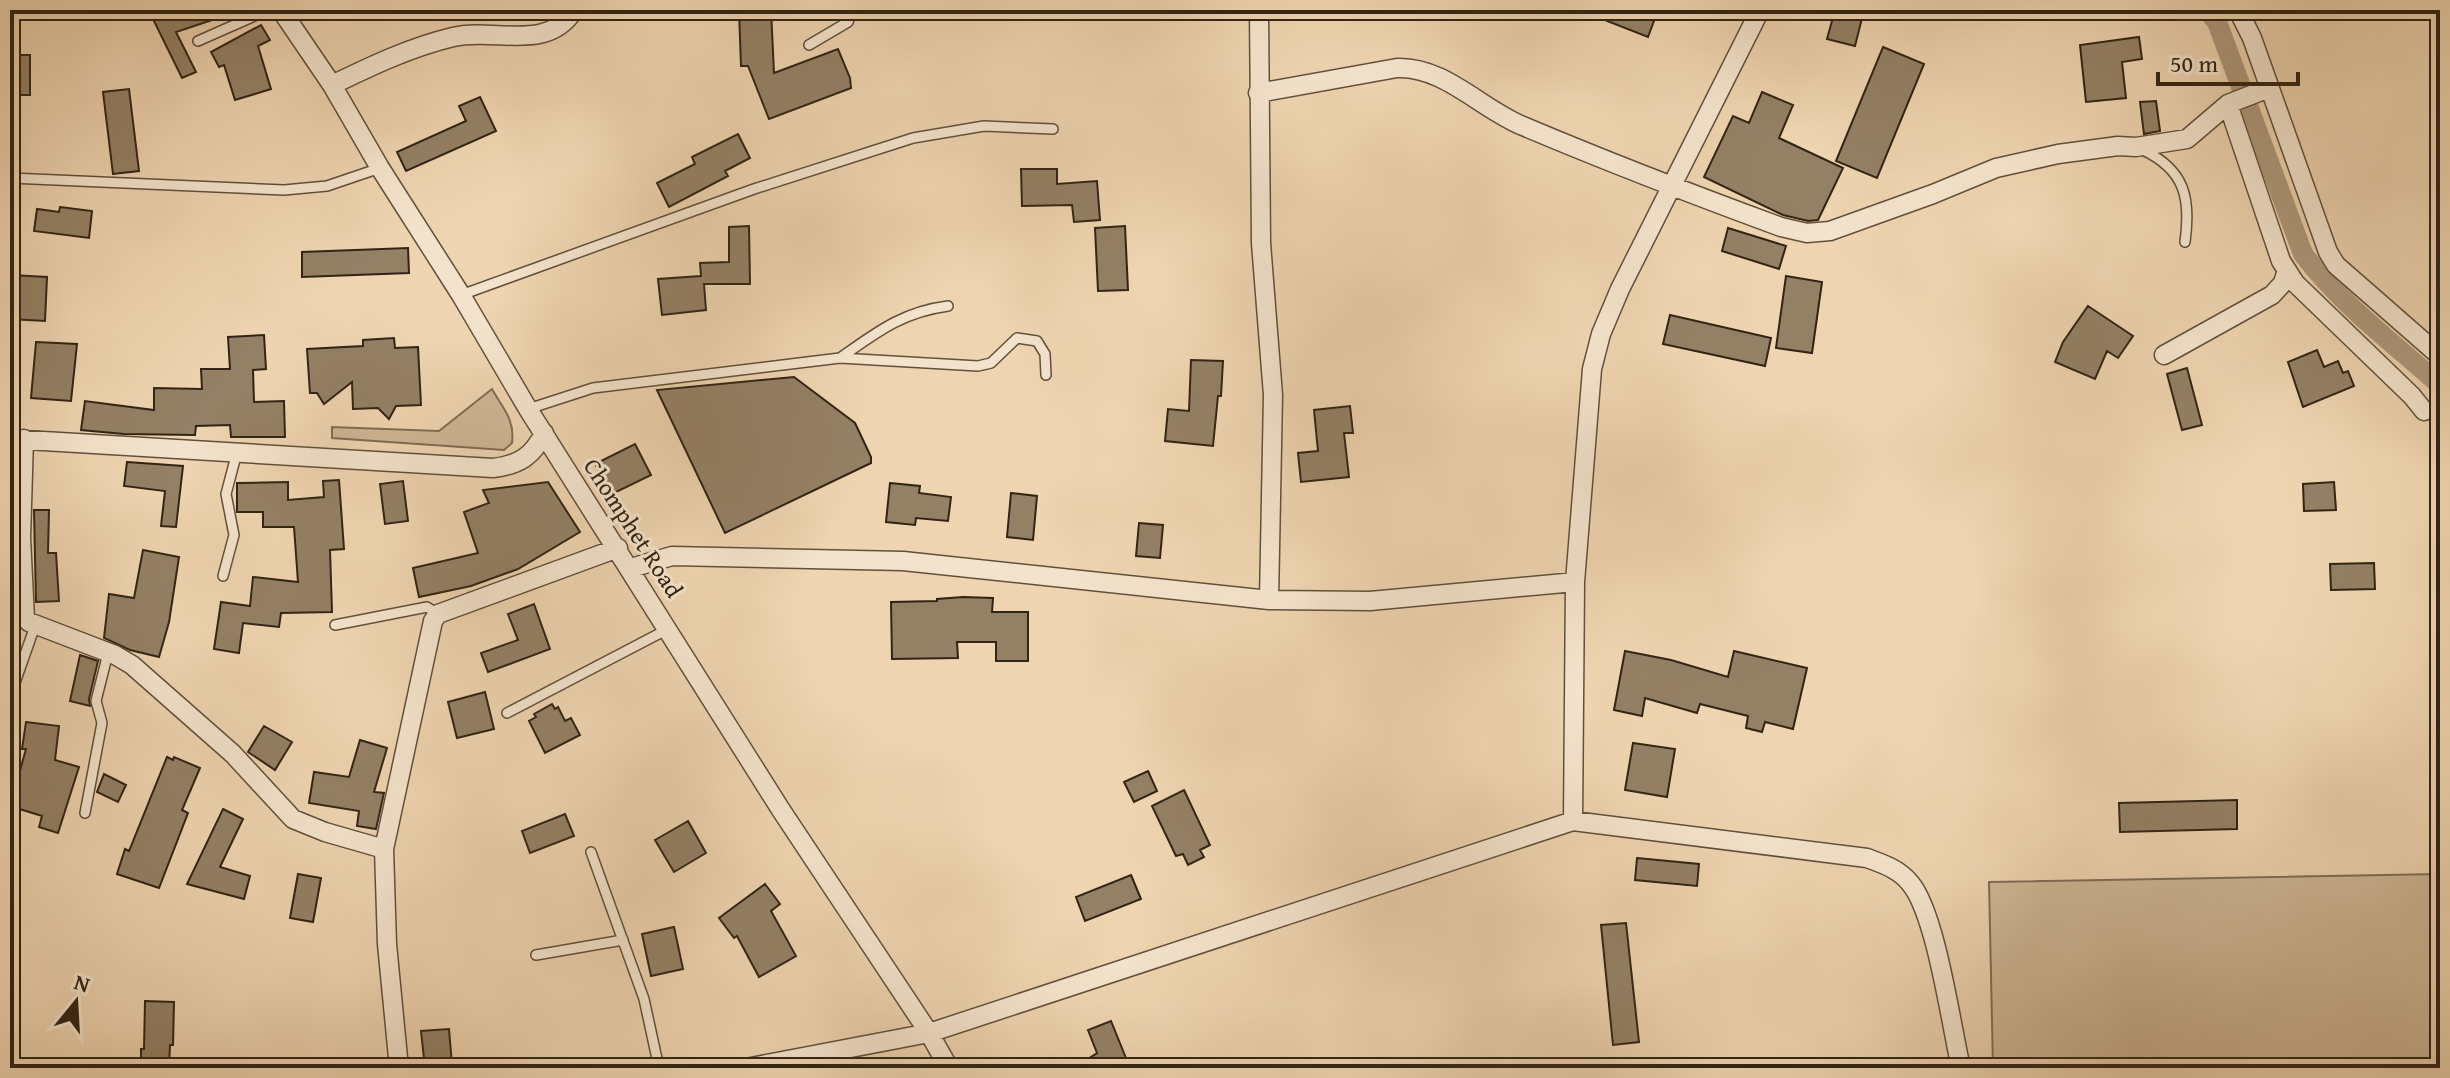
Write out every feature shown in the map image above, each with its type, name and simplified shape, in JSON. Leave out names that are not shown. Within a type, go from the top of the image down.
[{"type":"street","name":"Chomphet Road","points":[[281,10],[332,85],[528,409],[781,810],[949,1068]]},
{"type":"street","points":[[332,85],[382,61],[456,36],[544,34],[566,23],[574,10]]},
{"type":"street","points":[[1259,10],[1261,243],[1273,395],[1269,600]]},
{"type":"street","points":[[1573,821],[1575,582],[1592,369],[1601,334],[1620,289],[1760,10]]},
{"type":"street","points":[[2238,10],[2252,38],[2328,252],[2336,265],[2440,356]]},
{"type":"street","points":[[1258,93],[1413,67],[1521,126],[1781,227],[1807,233],[1830,231],[1996,168],[2058,154],[2187,139],[2228,104],[2269,88]]},
{"type":"street","points":[[2228,104],[2281,261],[2295,283],[2424,411]]},
{"type":"street","points":[[2164,355],[2272,295],[2283,283],[2287,270]]},
{"type":"street","points":[[384,849],[293,819],[233,754],[132,665],[35,626],[25,618],[17,439],[493,468],[524,460],[536,449],[544,433]]},
{"type":"street","points":[[399,1068],[387,944],[384,849],[433,621],[438,614],[618,548]]},
{"type":"street","points":[[631,568],[672,556],[903,561],[1269,600],[1370,601],[1575,582]]},
{"type":"street","points":[[746,1068],[929,1033],[1573,821],[1867,858],[1891,867],[1910,883],[1927,912],[1961,1068]]},
{"type":"lane","points":[[198,41],[268,10]]},
{"type":"lane","points":[[809,45],[848,22],[853,10]]},
{"type":"lane","points":[[461,295],[754,189],[913,138],[984,126],[1053,129]]},
{"type":"lane","points":[[2136,147],[2163,160],[2181,183],[2189,214],[2185,242]]},
{"type":"lane","points":[[10,178],[284,190],[327,186],[380,168]]},
{"type":"lane","points":[[840,358],[894,320],[925,309],[948,306]]},
{"type":"lane","points":[[528,409],[593,388],[840,358],[978,366],[991,363],[1017,338],[1037,341],[1045,354],[1046,375]]},
{"type":"lane","points":[[223,576],[234,535],[226,494],[237,452]]},
{"type":"lane","points":[[335,625],[427,607],[438,614]]},
{"type":"lane","points":[[10,697],[35,626]]},
{"type":"lane","points":[[507,713],[668,629]]},
{"type":"lane","points":[[85,813],[102,723],[96,701],[108,653]]},
{"type":"lane","points":[[591,852],[644,999],[659,1068]]},
{"type":"lane","points":[[536,955],[623,940]]},
{"type":"shaded area","points":[[492,389],[512,427],[512,443],[504,450],[332,438],[332,427],[439,431]]},
{"type":"shaded area","points":[[2440,874],[2440,1068],[1993,1068],[1989,882]]},
{"type":"building","points":[[166,10],[169,17],[190,10],[232,10],[233,13],[176,32],[196,72],[182,78],[152,17]]},
{"type":"building","points":[[739,10],[771,10],[774,73],[838,49],[851,88],[769,119],[748,66],[741,66]]},
{"type":"building","points":[[1611,10],[1658,10],[1648,37],[1607,21]]},
{"type":"building","points":[[1835,10],[1864,10],[1855,46],[1827,39]]},
{"type":"building","points":[[261,25],[270,40],[258,46],[271,89],[235,100],[224,65],[219,67],[211,52]]},
{"type":"building","points":[[2139,37],[2142,59],[2122,62],[2126,98],[2086,102],[2080,45]]},
{"type":"building","points":[[1883,47],[1924,64],[1877,178],[1836,161]]},
{"type":"building","points":[[10,55],[30,55],[30,95],[10,95]]},
{"type":"building","points":[[129,89],[139,171],[113,174],[103,92]]},
{"type":"building","points":[[1762,92],[1793,105],[1779,138],[1843,168],[1818,220],[1808,221],[1783,215],[1704,177],[1733,116],[1749,123]]},
{"type":"building","points":[[480,97],[496,131],[406,171],[397,152],[466,121],[459,106]]},
{"type":"building","points":[[2156,101],[2160,131],[2144,134],[2140,102]]},
{"type":"building","points":[[738,134],[750,158],[725,171],[728,176],[669,207],[657,183],[695,164],[692,157]]},
{"type":"building","points":[[1021,169],[1057,169],[1057,184],[1097,181],[1100,220],[1074,222],[1072,205],[1022,206]]},
{"type":"building","points":[[60,207],[92,211],[89,238],[34,231],[37,209],[59,212]]},
{"type":"building","points":[[749,226],[750,284],[704,284],[706,310],[662,315],[658,279],[701,276],[700,263],[729,262],[729,227]]},
{"type":"building","points":[[1125,226],[1128,290],[1098,291],[1095,228]]},
{"type":"building","points":[[1728,228],[1786,246],[1779,269],[1722,251]]},
{"type":"building","points":[[408,248],[409,273],[302,277],[302,252]]},
{"type":"building","points":[[11,275],[47,277],[45,321],[10,319]]},
{"type":"building","points":[[1786,276],[1822,282],[1812,353],[1776,348]]},
{"type":"building","points":[[2088,306],[2133,336],[2118,358],[2107,351],[2095,379],[2055,362],[2063,342]]},
{"type":"building","points":[[1670,315],[1771,338],[1765,366],[1663,344]]},
{"type":"building","points":[[264,335],[266,369],[253,370],[254,402],[284,401],[285,437],[231,437],[230,425],[196,426],[195,435],[81,430],[85,401],[154,410],[154,388],[202,389],[201,369],[230,369],[228,337]]},
{"type":"building","points":[[394,338],[395,348],[418,347],[421,405],[396,406],[389,419],[378,408],[353,409],[352,382],[324,404],[317,393],[310,393],[307,349],[363,346],[363,340]]},
{"type":"building","points":[[36,342],[77,344],[71,401],[31,398]]},
{"type":"building","points":[[2317,350],[2324,367],[2338,361],[2343,373],[2348,371],[2354,386],[2303,407],[2288,362]]},
{"type":"building","points":[[1191,360],[1223,361],[1213,446],[1165,441],[1168,409],[1189,411]]},
{"type":"building","points":[[2187,368],[2202,425],[2182,430],[2167,374]]},
{"type":"building","points":[[794,377],[855,423],[871,463],[725,533],[657,390]]},
{"type":"building","points":[[1350,406],[1353,433],[1344,433],[1349,477],[1301,482],[1298,453],[1318,451],[1314,410]]},
{"type":"building","points":[[635,444],[651,475],[610,495],[595,464]]},
{"type":"building","points":[[127,462],[183,466],[176,527],[161,526],[165,491],[124,486]]},
{"type":"building","points":[[339,480],[344,549],[330,550],[332,612],[281,613],[279,627],[243,623],[239,653],[214,649],[221,602],[250,606],[253,577],[298,582],[294,527],[263,527],[263,512],[237,512],[237,483],[288,482],[288,500],[324,497],[323,481]]},
{"type":"building","points":[[403,481],[408,521],[385,524],[380,484]]},
{"type":"building","points":[[548,482],[580,532],[518,569],[471,586],[419,597],[413,568],[478,553],[464,512],[489,503],[483,490]]},
{"type":"building","points":[[2334,482],[2336,510],[2304,511],[2303,484]]},
{"type":"building","points":[[890,483],[920,486],[919,493],[951,497],[948,521],[916,518],[915,525],[886,522]]},
{"type":"building","points":[[1011,493],[1037,496],[1033,540],[1007,537]]},
{"type":"building","points":[[34,510],[49,510],[48,553],[56,553],[59,601],[36,602]]},
{"type":"building","points":[[1139,523],[1163,525],[1160,558],[1136,556]]},
{"type":"building","points":[[143,550],[179,557],[169,622],[159,657],[130,650],[104,638],[109,594],[134,598]]},
{"type":"building","points":[[2374,563],[2375,589],[2331,590],[2330,564]]},
{"type":"building","points":[[993,598],[992,612],[1028,612],[1028,661],[996,661],[996,642],[957,642],[958,658],[892,659],[891,602]]},
{"type":"building","points":[[534,604],[550,649],[488,672],[481,653],[518,640],[508,614]]},
{"type":"building","points":[[1625,651],[1671,660],[1728,677],[1734,651],[1807,668],[1793,729],[1765,722],[1762,732],[1746,728],[1748,716],[1700,704],[1697,713],[1645,698],[1642,716],[1614,710]]},
{"type":"building","points":[[80,655],[98,661],[90,706],[70,701]]},
{"type":"building","points":[[485,692],[494,729],[457,738],[448,702]]},
{"type":"building","points":[[552,704],[555,709],[558,707],[565,721],[571,718],[580,735],[545,753],[529,721],[536,717],[534,714]]},
{"type":"building","points":[[26,722],[59,726],[55,760],[79,767],[58,833],[39,827],[42,816],[10,806],[26,749],[22,749]]},
{"type":"building","points":[[264,726],[292,742],[275,770],[248,752]]},
{"type":"building","points":[[360,740],[387,748],[374,792],[384,793],[376,829],[357,826],[359,811],[309,803],[314,772],[349,777]]},
{"type":"building","points":[[1633,743],[1675,749],[1667,797],[1625,790]]},
{"type":"building","points":[[167,757],[200,768],[182,810],[188,813],[159,888],[117,874],[125,849],[129,851]]},
{"type":"building","points":[[1148,771],[1157,791],[1134,802],[1124,782]]},
{"type":"building","points":[[104,774],[126,785],[118,802],[97,792]]},
{"type":"building","points":[[1184,790],[1210,845],[1200,850],[1204,857],[1188,865],[1183,854],[1176,856],[1152,806]]},
{"type":"building","points":[[2237,800],[2237,829],[2120,832],[2119,803]]},
{"type":"building","points":[[223,809],[243,819],[220,867],[250,876],[244,899],[187,884]]},
{"type":"building","points":[[565,814],[574,836],[530,853],[522,831]]},
{"type":"building","points":[[688,821],[706,853],[674,872],[655,840]]},
{"type":"building","points":[[1637,858],[1699,864],[1697,886],[1635,880]]},
{"type":"building","points":[[298,874],[321,878],[313,922],[290,918]]},
{"type":"building","points":[[1131,875],[1141,899],[1085,921],[1076,897]]},
{"type":"building","points":[[765,884],[780,904],[771,911],[796,956],[759,977],[737,936],[734,938],[719,918]]},
{"type":"building","points":[[1626,923],[1639,1042],[1613,1045],[1601,925]]},
{"type":"building","points":[[674,927],[683,969],[651,976],[642,934]]},
{"type":"building","points":[[145,1001],[174,1002],[169,1068],[141,1068]]},
{"type":"building","points":[[1111,1021],[1130,1068],[1074,1068],[1097,1053],[1088,1030]]},
{"type":"building","points":[[449,1029],[452,1065],[425,1068],[421,1031]]},
{"type":"waterway","points":[[2207,10],[2217,22],[2303,254],[2351,306],[2440,385]]}]
